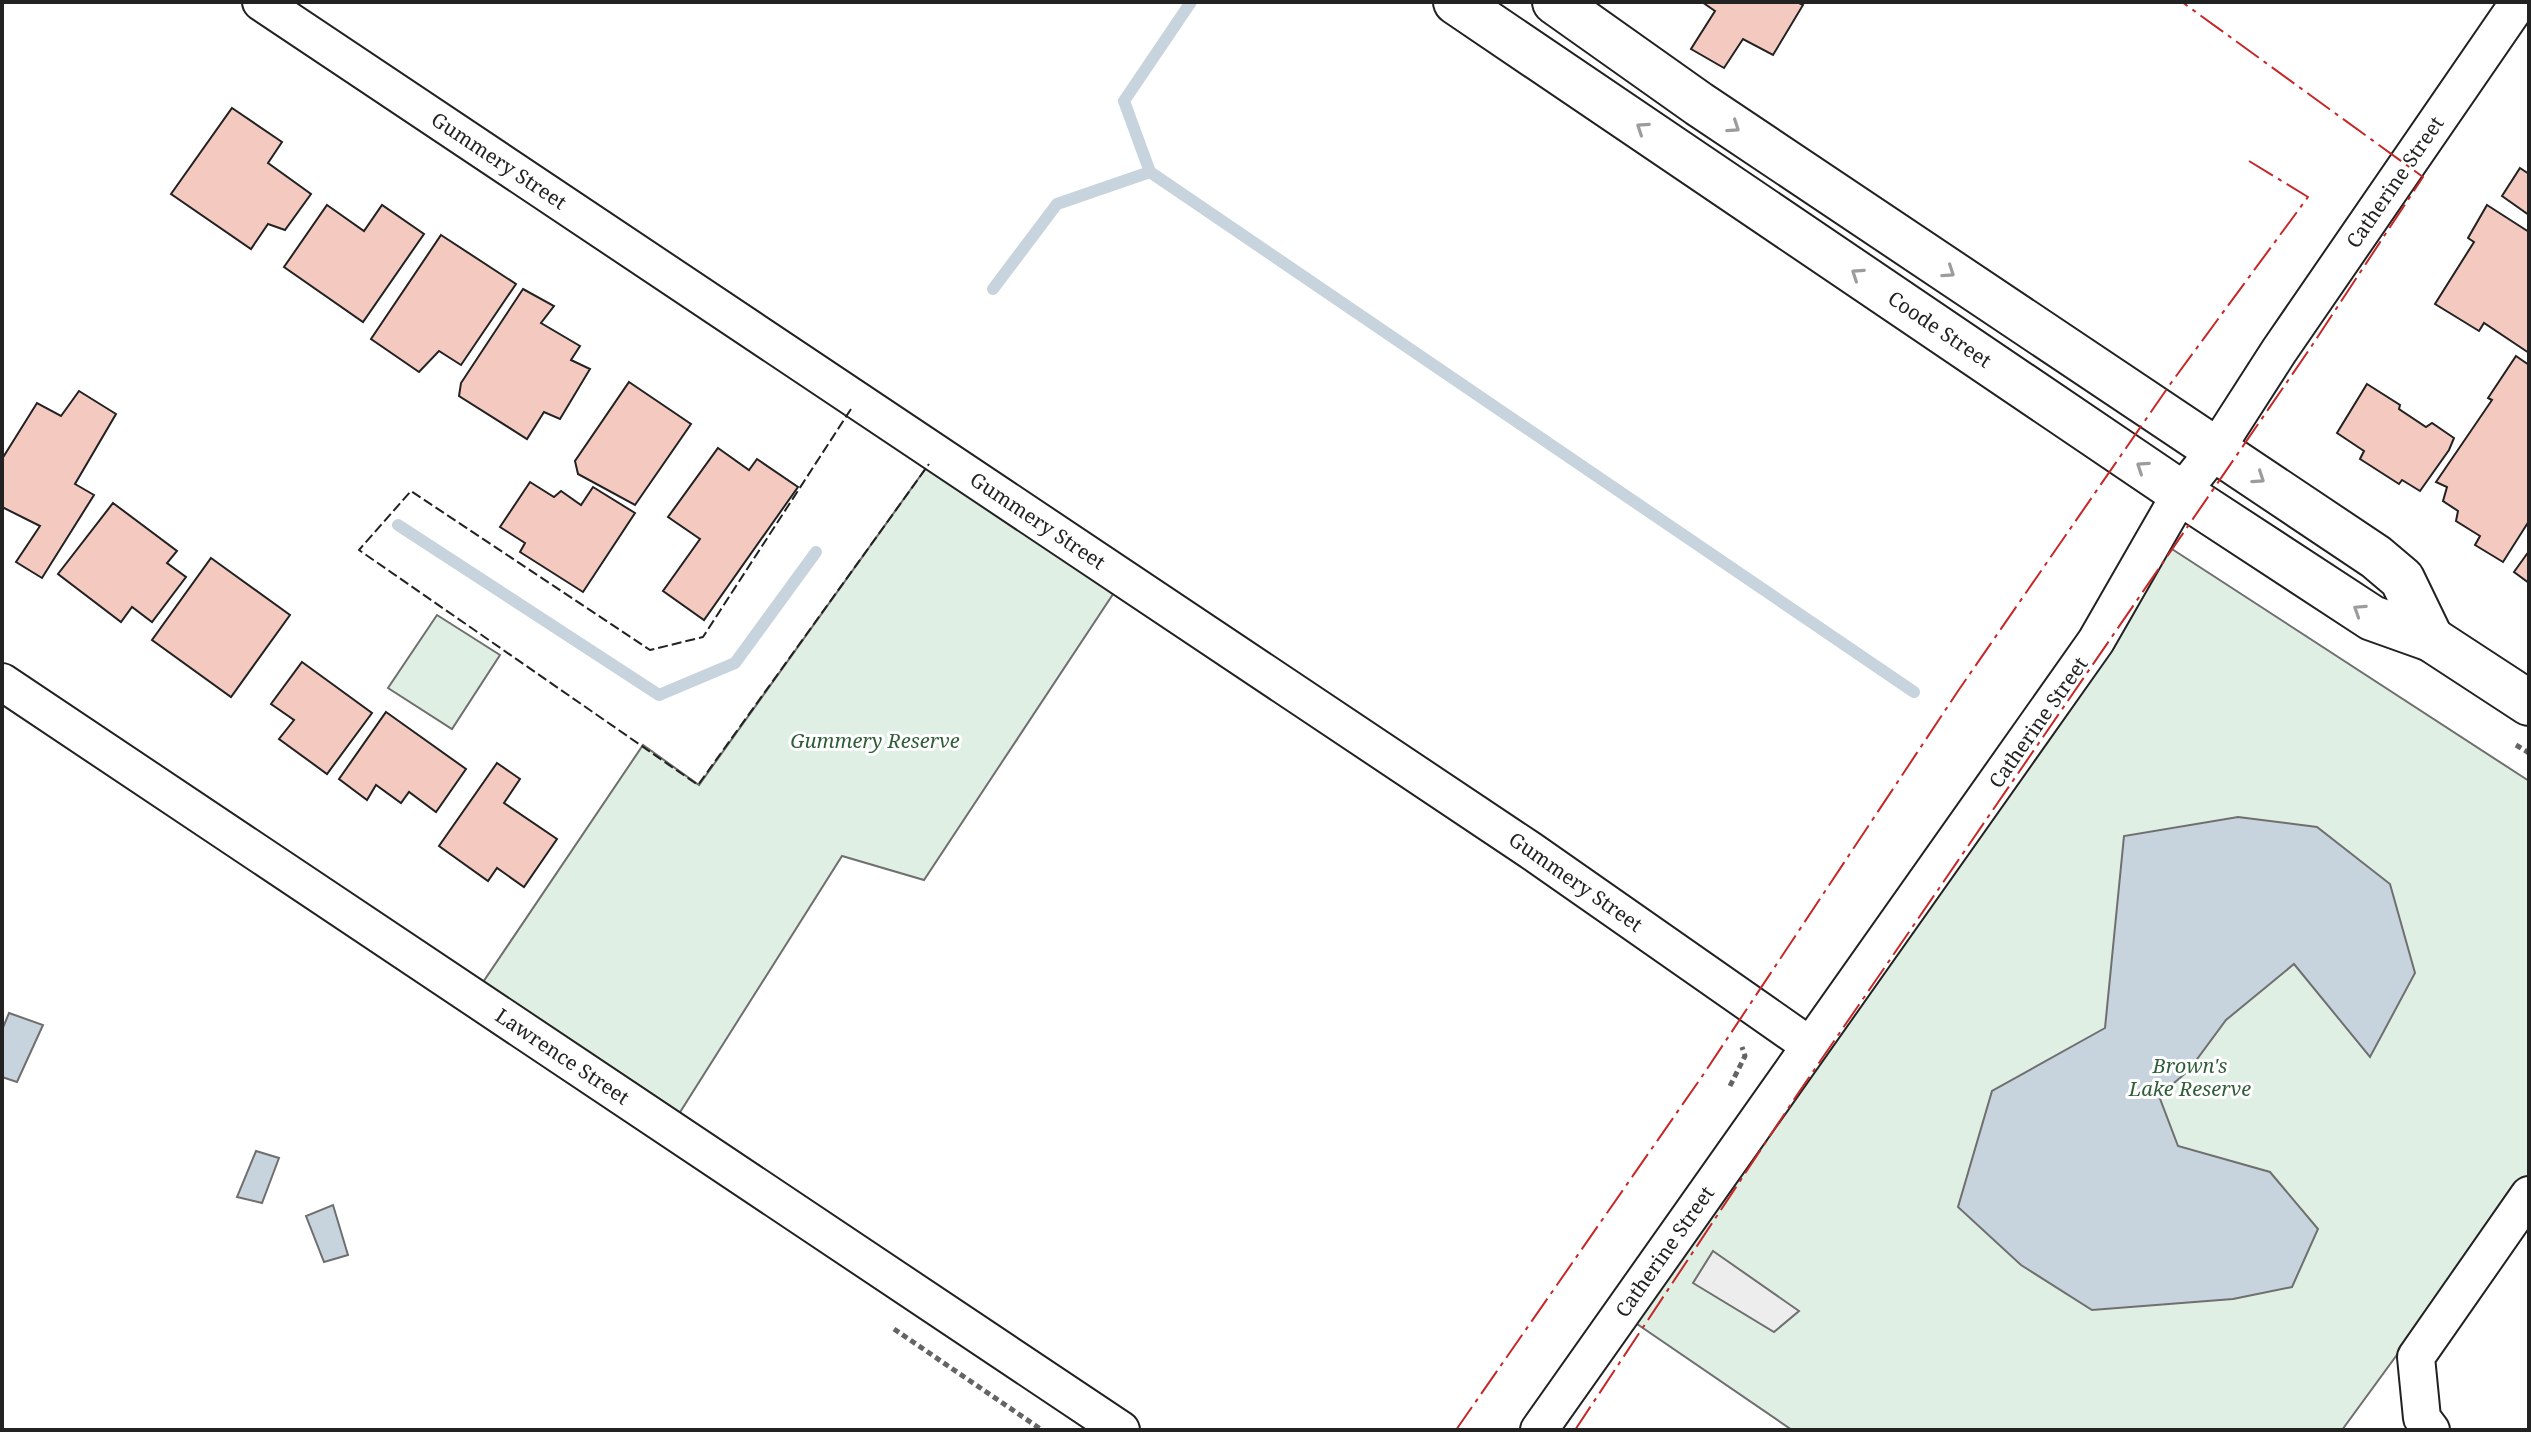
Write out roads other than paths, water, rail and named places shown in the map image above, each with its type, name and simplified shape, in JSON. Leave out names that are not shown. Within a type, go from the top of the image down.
[{"type":"main road","name":"Coode Street","points":[[1456,2],[2181,493],[2372,618],[2431,639],[2529,703]]},
{"type":"main road","points":[[1555,2],[1699,104],[2376,557],[2402,579],[2431,639]]},
{"type":"street","name":"Gummery Street","points":[[261,2],[1530,850],[1809,1045]]},
{"type":"street","name":"Catherine Street","points":[[1539,1430],[2096,641],[2181,493],[2216,449],[2279,351],[2519,2]]},
{"type":"street","name":"Lawrence Street","points":[[2,682],[1121,1430]]},
{"type":"street","points":[[2431,1430],[2422,1418],[2416,1357],[2529,1195]]},
{"type":"waterway","points":[[1191,2],[1124,101],[1150,172],[1914,692]]},
{"type":"waterway","points":[[993,289],[1057,204],[1150,172]]},
{"type":"waterway","points":[[398,525],[659,695],[735,663],[816,552]]},
{"type":"park label","name":"Gummery Reserve","points":[[875,741]]},
{"type":"park label","name":"Brown's Lake Reserve","points":[[2190,1078]]}]
